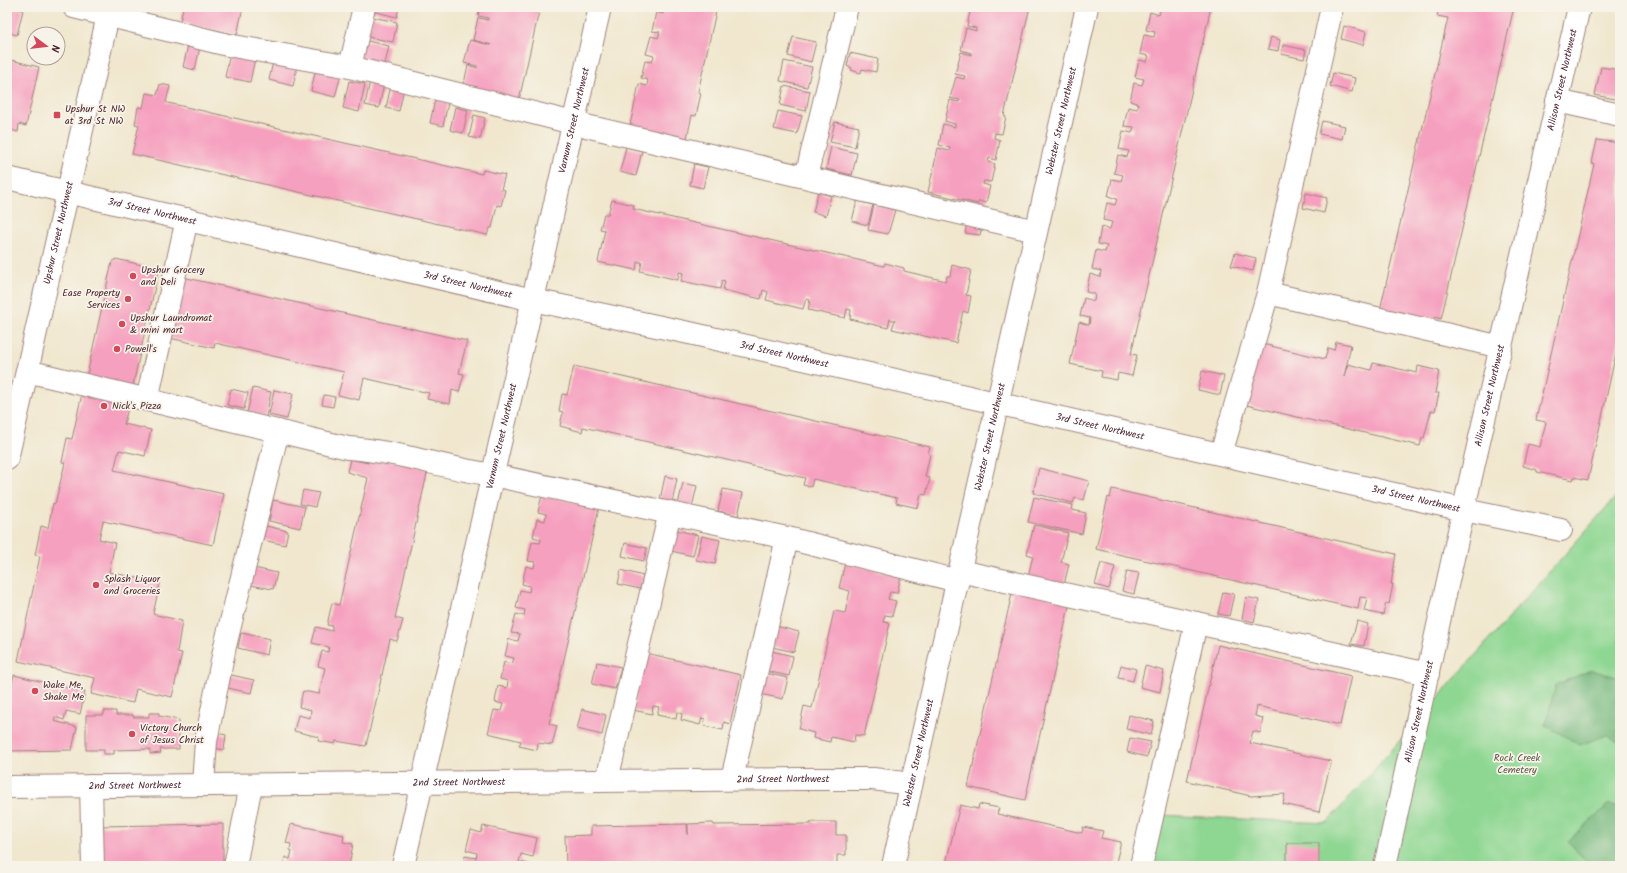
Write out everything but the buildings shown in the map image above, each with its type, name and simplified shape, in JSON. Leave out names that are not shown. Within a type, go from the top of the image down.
[{"type":"street","points":[[74,7],[109,11],[228,45],[350,67],[573,123],[1036,231]]},
{"type":"street","points":[[350,67],[364,7]]},
{"type":"street","name":"Varnum Street Northwest","points":[[403,866],[600,7]]},
{"type":"street","points":[[806,177],[846,7]]},
{"type":"street","name":"Webster Street Northwest","points":[[893,866],[1087,7]]},
{"type":"street","points":[[1221,454],[1268,292],[1332,7]]},
{"type":"street","name":"Allison Street Northwest","points":[[1387,857],[1501,346],[1579,7]]},
{"type":"street","name":"Upshur Street Northwest","points":[[7,459],[109,11]]},
{"type":"street","points":[[1557,101],[1620,115]]},
{"type":"street","name":"3rd Street Northwest","points":[[7,178],[534,300],[1464,510],[1562,530]]},
{"type":"street","points":[[147,400],[187,219]]},
{"type":"street","points":[[1268,292],[1501,346]]},
{"type":"street","points":[[27,371],[348,448],[372,450],[461,470],[493,475],[670,512],[959,576],[1196,623],[1428,674]]},
{"type":"street","points":[[203,785],[206,741],[225,646],[278,431]]},
{"type":"street","points":[[607,780],[670,512]]},
{"type":"street","points":[[732,779],[787,538]]},
{"type":"street","points":[[1141,866],[1196,623]]},
{"type":"street","name":"2nd Street Northwest","points":[[7,787],[732,779],[873,779],[911,784]]},
{"type":"street","points":[[235,866],[251,785]]},
{"type":"street","points":[[91,786],[93,866]]},
{"type":"green space","name":"Rock Creek Cemetery","points":[[1620,492],[1620,866],[1148,866],[1160,815],[1327,823]]},
{"type":"green space","points":[[1591,670],[1620,678],[1616,703],[1620,704],[1620,743],[1607,735],[1580,745],[1545,725],[1556,685]]},
{"type":"green space","points":[[1609,804],[1620,807],[1620,866],[1590,866],[1568,841]]},
{"type":"place","name":"Upshur St NW at 3rd St NW","points":[[57,115]]},
{"type":"place","name":"Upshur Grocery and Deli","points":[[133,276]]},
{"type":"place","name":"Ease Property Services","points":[[128,299]]},
{"type":"place","name":"Upshur Laundromat & mini mart","points":[[122,324]]},
{"type":"place","name":"Powell's","points":[[117,349]]},
{"type":"place","name":"Nick's Pizza","points":[[104,406]]},
{"type":"place","name":"Splash Liquor and Groceries","points":[[96,585]]},
{"type":"place","name":"Wake Me, Shake Me","points":[[35,691]]},
{"type":"place","name":"Victory Church of Jesus Christ","points":[[132,734]]}]
